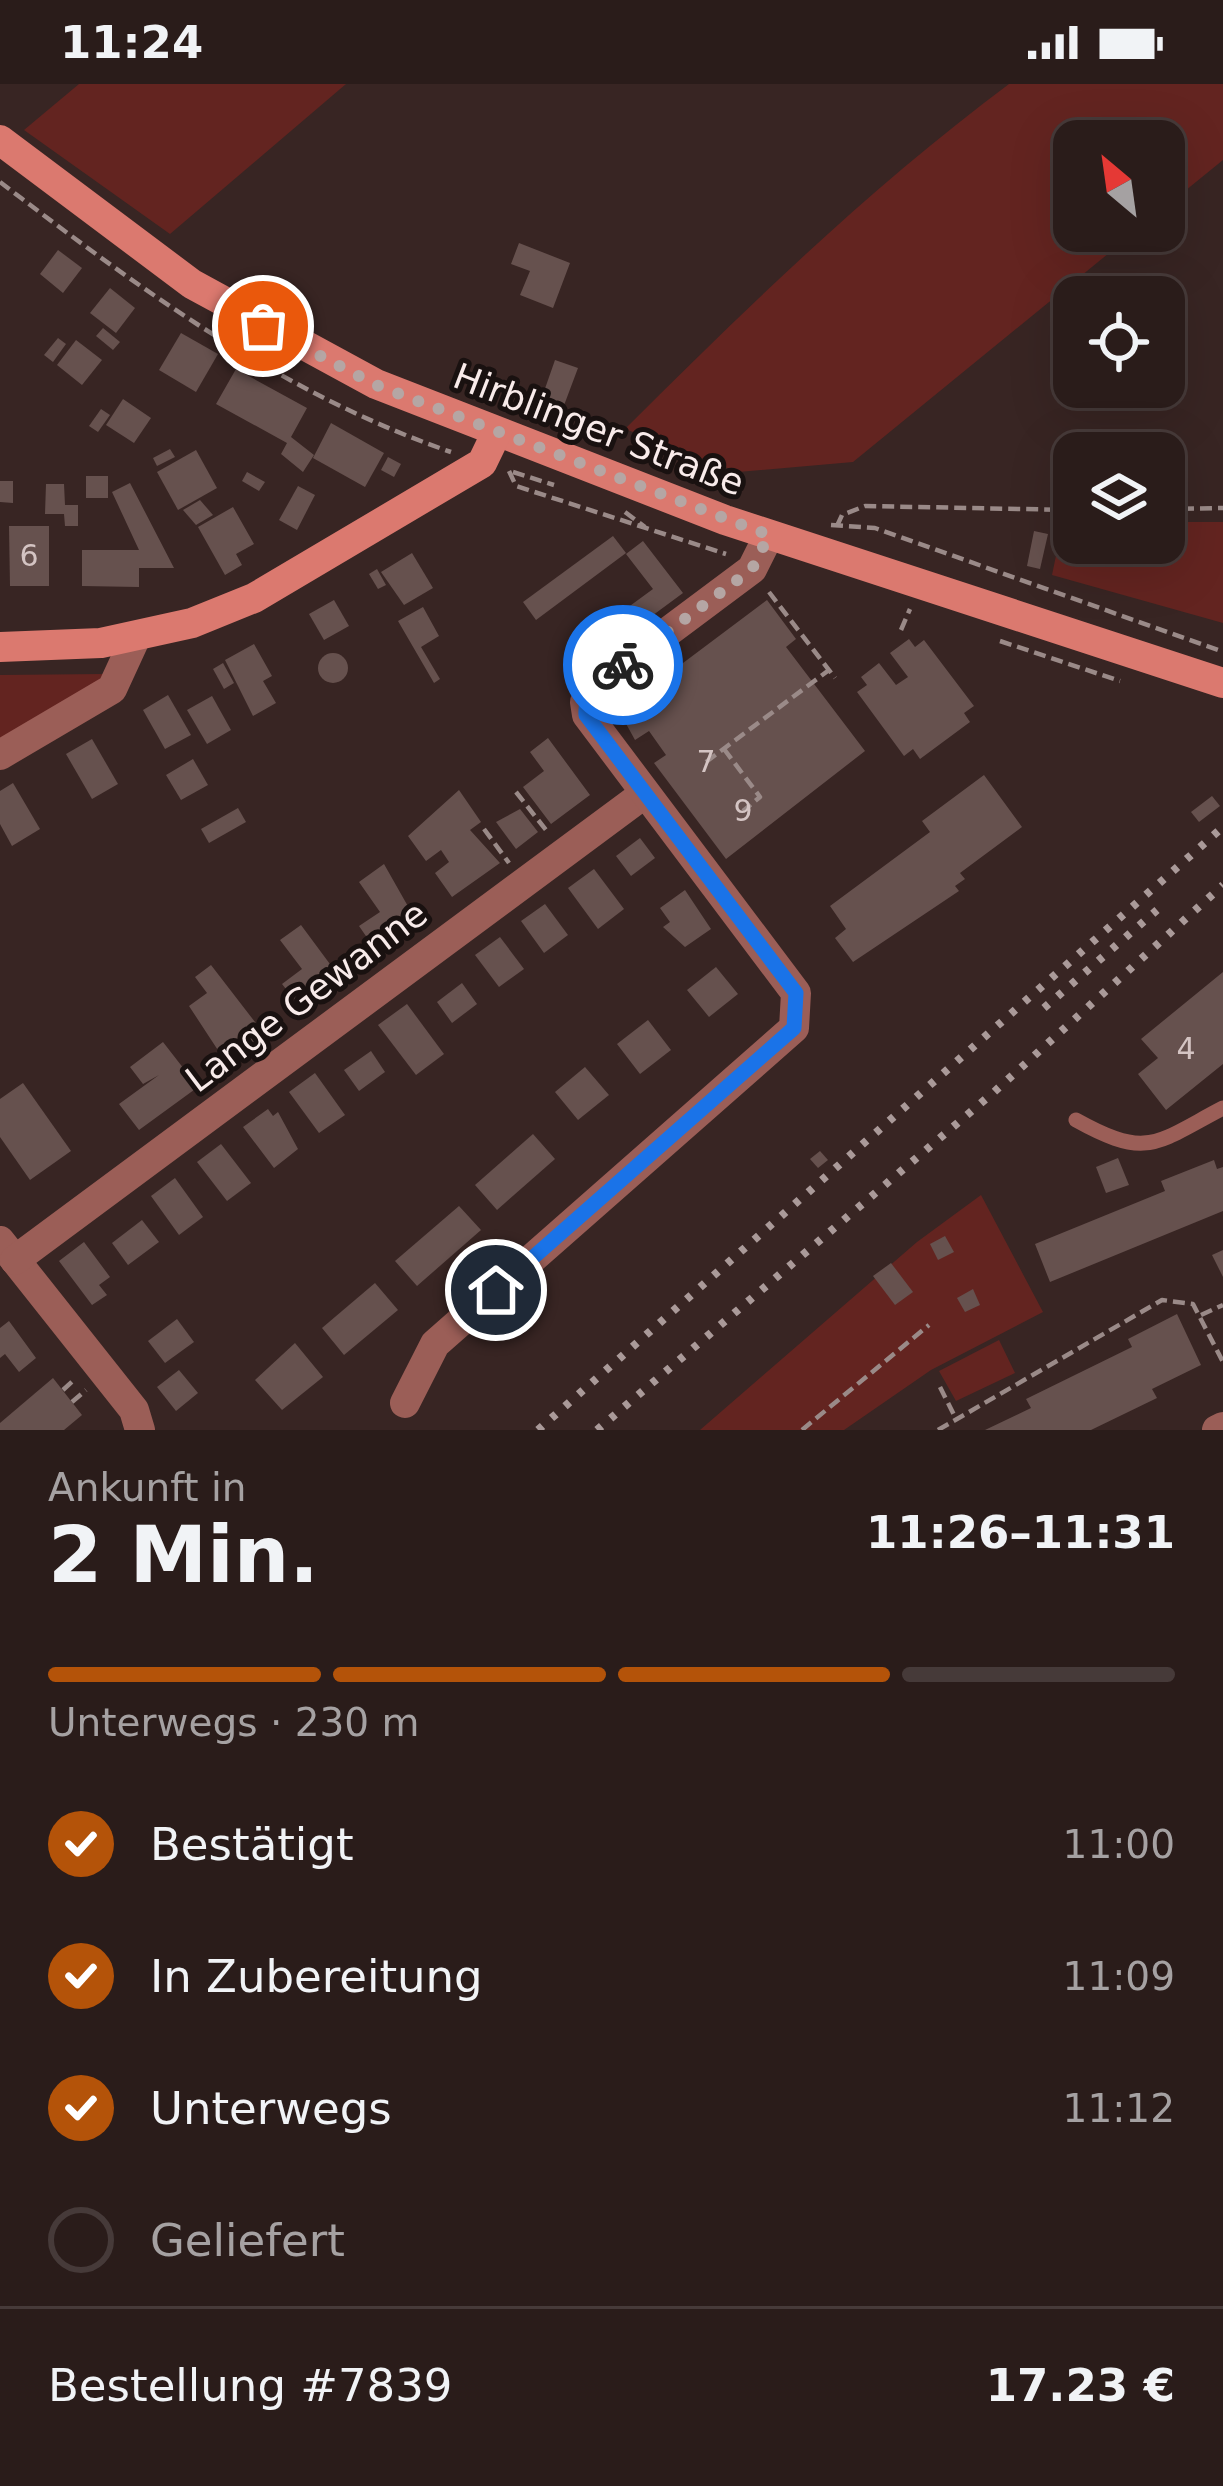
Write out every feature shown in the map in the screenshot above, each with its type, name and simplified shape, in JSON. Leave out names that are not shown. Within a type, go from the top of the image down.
[{"type":"street","name":"Hirblinger Straße","points":[[0,140],[137,246],[263,326],[376,385],[497,432],[759,555],[826,534],[1223,683]]},
{"type":"street","points":[[0,647],[135,639],[254,598],[482,463],[497,432]]},
{"type":"street","points":[[405,1403],[435,1344],[794,1028],[796,993],[586,715],[585,702],[594,687],[759,555]]},
{"type":"street","points":[[0,755],[112,689],[135,639]]},
{"type":"street","name":"Lange Gewanne","points":[[8,1251],[644,794]]},
{"type":"street","points":[[8,1251],[134,1410],[140,1430]]},
{"type":"lane","points":[[1076,1120],[1119,1144],[1137,1146],[1161,1140],[1223,1108]]},
{"type":"path","points":[[509,471],[516,486],[759,555],[835,678]]},
{"type":"path","points":[[826,534],[842,515],[865,506],[1053,510]]},
{"type":"path","points":[[1185,509],[1223,508]]},
{"type":"path","points":[[826,534],[875,528],[1223,652]]},
{"type":"path","points":[[901,630],[910,609]]},
{"type":"path","points":[[706,761],[829,670]]},
{"type":"path","points":[[724,749],[760,797],[743,811]]},
{"type":"path","points":[[516,792],[564,854]]},
{"type":"path","points":[[484,830],[524,884]]},
{"type":"path","points":[[938,1430],[1162,1300],[1193,1304],[1223,1362]]},
{"type":"path","points":[[1202,1316],[1223,1305]]},
{"type":"path","points":[[802,1430],[929,1325]]},
{"type":"path","points":[[940,1387],[956,1419]]},
{"type":"shaded area","points":[[79,84],[346,84],[170,234],[24,130]]},
{"type":"shaded area","points":[[1009,84],[1223,84],[1223,160],[1185,191],[1185,120],[1053,120],[1053,252],[1110,252],[1081,276],[1053,276],[1053,299],[853,462],[738,472],[625,429],[811,249]]},
{"type":"shaded area","points":[[1185,522],[1223,522],[1223,623],[1052,575],[1054,564],[1185,564]]},
{"type":"shaded area","points":[[105,674],[97,685],[0,738],[0,675]]},
{"type":"shaded area","points":[[981,1195],[1043,1312],[931,1370],[844,1430],[700,1430],[917,1242]]},
{"type":"shaded area","points":[[999,1340],[1015,1373],[956,1401],[939,1371]]},
{"type":"building","points":[[519,243],[570,263],[553,308],[520,295],[530,271],[511,264]]},
{"type":"building","points":[[58,250],[82,268],[63,293],[40,274]]},
{"type":"building","points":[[110,288],[135,308],[116,333],[90,313]]},
{"type":"building","points":[[103,328],[120,342],[113,350],[96,336]]},
{"type":"building","points":[[181,333],[218,354],[196,392],[159,370]]},
{"type":"building","points":[[58,338],[66,344],[53,362],[44,355]]},
{"type":"building","points":[[76,340],[102,360],[82,385],[57,365]]},
{"type":"building","points":[[555,360],[578,368],[563,408],[541,400]]},
{"type":"building","points":[[236,369],[307,408],[291,437],[314,455],[303,472],[281,454],[287,443],[216,404]]},
{"type":"building","points":[[123,399],[151,418],[134,443],[106,425]]},
{"type":"building","points":[[101,409],[110,415],[98,432],[89,426]]},
{"type":"building","points":[[331,423],[384,453],[365,487],[313,458]]},
{"type":"building","points":[[170,449],[175,457],[157,466],[153,458]]},
{"type":"building","points":[[196,450],[217,488],[178,510],[157,472]]},
{"type":"building","points":[[388,457],[401,464],[394,477],[381,470]]},
{"type":"building","points":[[247,472],[265,482],[259,491],[242,481]]},
{"type":"building","points":[[86,476],[108,476],[108,498],[86,498]]},
{"type":"building","points":[[0,481],[13,481],[13,503],[0,502]]},
{"type":"building","points":[[130,483],[174,568],[139,568],[139,587],[82,586],[82,550],[139,550],[112,492]]},
{"type":"building","points":[[46,484],[64,484],[65,505],[78,505],[78,526],[65,526],[64,514],[45,514]]},
{"type":"building","points":[[298,486],[315,495],[297,530],[279,520]]},
{"type":"building","points":[[200,500],[213,515],[196,525],[183,510]]},
{"type":"building","points":[[233,507],[254,544],[236,554],[242,565],[225,575],[198,527]]},
{"type":"building","points":[[9,526],[49,526],[49,586],[10,586]]},
{"type":"building","points":[[1034,531],[1048,534],[1040,569],[1027,566]]},
{"type":"building","points":[[613,536],[626,553],[536,620],[523,602]]},
{"type":"building","points":[[643,541],[683,593],[580,669],[567,652],[653,589],[626,554]]},
{"type":"building","points":[[412,553],[433,588],[404,605],[381,572]]},
{"type":"building","points":[[377,569],[386,585],[378,589],[369,574]]},
{"type":"building","points":[[334,600],[349,626],[324,640],[309,614]]},
{"type":"building","points":[[767,600],[796,639],[786,647],[865,751],[726,859],[654,763],[666,755],[649,731],[635,740],[619,711]]},
{"type":"building","points":[[423,607],[439,636],[421,647],[440,679],[434,683],[398,621]]},
{"type":"building","points":[[909,639],[915,647],[924,640],[974,706],[964,713],[970,722],[920,759],[913,749],[904,756],[857,692],[867,685],[861,677],[879,663],[896,685],[908,677],[890,653]]},
{"type":"building","points":[[254,644],[272,676],[263,681],[276,703],[253,716],[225,660]]},
{"type":"building","points":[[333,653],[348,668],[333,683],[318,668]]},
{"type":"building","points":[[223,663],[234,683],[224,689],[213,669]]},
{"type":"building","points":[[168,695],[191,735],[165,749],[143,710]]},
{"type":"building","points":[[212,696],[231,730],[207,744],[187,710]]},
{"type":"building","points":[[548,738],[590,795],[551,824],[523,787],[544,771],[530,752]]},
{"type":"building","points":[[92,739],[118,784],[92,799],[66,754]]},
{"type":"building","points":[[193,759],[208,785],[181,800],[166,775]]},
{"type":"building","points":[[984,775],[1022,827],[960,873],[965,879],[955,886],[959,891],[853,962],[835,938],[846,929],[830,906],[930,832],[922,821]]},
{"type":"building","points":[[13,783],[40,829],[12,846],[0,824],[0,791]]},
{"type":"building","points":[[459,790],[481,822],[470,830],[500,863],[452,897],[435,873],[449,862],[441,850],[426,861],[408,836]]},
{"type":"building","points":[[1212,796],[1220,806],[1199,822],[1191,812]]},
{"type":"building","points":[[238,808],[246,822],[209,843],[201,829]]},
{"type":"building","points":[[520,809],[538,832],[516,849],[496,822]]},
{"type":"building","points":[[640,838],[655,858],[631,876],[616,856]]},
{"type":"building","points":[[384,864],[418,924],[377,952],[359,926],[380,912],[359,882]]},
{"type":"building","points":[[594,869],[624,909],[598,929],[568,888]]},
{"type":"building","points":[[685,890],[711,929],[685,947],[663,927],[670,922],[660,908]]},
{"type":"building","points":[[545,904],[568,935],[544,953],[521,921]]},
{"type":"building","points":[[301,925],[341,979],[301,1008],[282,984],[302,969],[280,940]]},
{"type":"building","points":[[500,937],[524,969],[499,987],[475,955]]},
{"type":"building","points":[[211,965],[265,1035],[227,1064],[189,1006],[207,993],[195,977]]},
{"type":"building","points":[[716,967],[738,994],[709,1017],[687,990]]},
{"type":"building","points":[[1223,972],[1223,1064],[1166,1110],[1138,1074],[1158,1058],[1141,1039]]},
{"type":"building","points":[[462,983],[477,1004],[452,1023],[437,1002]]},
{"type":"building","points":[[407,1004],[444,1054],[416,1075],[378,1025]]},
{"type":"building","points":[[648,1020],[671,1050],[640,1074],[617,1044]]},
{"type":"building","points":[[163,1042],[198,1087],[139,1130],[119,1104],[159,1075],[143,1084],[130,1067]]},
{"type":"building","points":[[371,1051],[385,1072],[359,1091],[344,1070]]},
{"type":"building","points":[[585,1067],[609,1095],[578,1120],[555,1092]]},
{"type":"building","points":[[315,1073],[345,1115],[319,1133],[289,1092]]},
{"type":"building","points":[[23,1083],[71,1151],[30,1180],[0,1137],[0,1099]]},
{"type":"building","points":[[268,1109],[273,1116],[278,1112],[298,1149],[274,1168],[243,1127]]},
{"type":"building","points":[[533,1134],[555,1159],[497,1210],[475,1185]]},
{"type":"building","points":[[221,1144],[251,1183],[227,1201],[197,1162]]},
{"type":"building","points":[[820,1151],[828,1160],[818,1168],[810,1159]]},
{"type":"building","points":[[1118,1158],[1129,1185],[1106,1193],[1096,1167]]},
{"type":"building","points":[[1214,1160],[1217,1169],[1223,1167],[1223,1211],[1050,1282],[1035,1244],[1165,1191],[1161,1181]]},
{"type":"building","points":[[175,1178],[203,1217],[179,1235],[151,1196]]},
{"type":"building","points":[[459,1206],[481,1230],[417,1286],[395,1261]]},
{"type":"building","points":[[142,1220],[159,1242],[128,1265],[112,1243]]},
{"type":"building","points":[[945,1236],[954,1252],[938,1260],[930,1244]]},
{"type":"building","points":[[84,1242],[110,1277],[99,1285],[107,1295],[92,1305],[59,1261]]},
{"type":"building","points":[[1223,1250],[1223,1277],[1212,1255]]},
{"type":"building","points":[[891,1263],[913,1292],[895,1305],[873,1276]]},
{"type":"building","points":[[375,1283],[398,1310],[344,1355],[322,1328]]},
{"type":"building","points":[[973,1289],[980,1305],[965,1312],[957,1298]]},
{"type":"building","points":[[1177,1314],[1201,1365],[1152,1389],[1157,1398],[1091,1430],[985,1430],[1031,1408],[1026,1399],[1132,1347],[1128,1339]]},
{"type":"building","points":[[177,1319],[194,1342],[165,1363],[148,1341]]},
{"type":"building","points":[[9,1321],[36,1358],[19,1372],[5,1354],[0,1358],[0,1328]]},
{"type":"building","points":[[295,1343],[323,1377],[282,1410],[255,1380]]},
{"type":"building","points":[[179,1370],[198,1393],[176,1411],[157,1387]]},
{"type":"building","points":[[53,1378],[82,1415],[64,1430],[0,1430],[0,1423]]},
{"type":"railway","points":[[538,1430],[1223,827]]},
{"type":"railway","points":[[597,1430],[994,1092],[1223,885]]},
{"type":"railway","points":[[1044,1008],[1157,910]]},
{"type":"way so far","points":[[263,326],[376,385],[769,535],[752,569],[623,665]]},
{"type":"route","points":[[496,1290],[794,1028],[798,1011],[796,993],[586,715],[585,702],[594,687],[623,665]]}]
